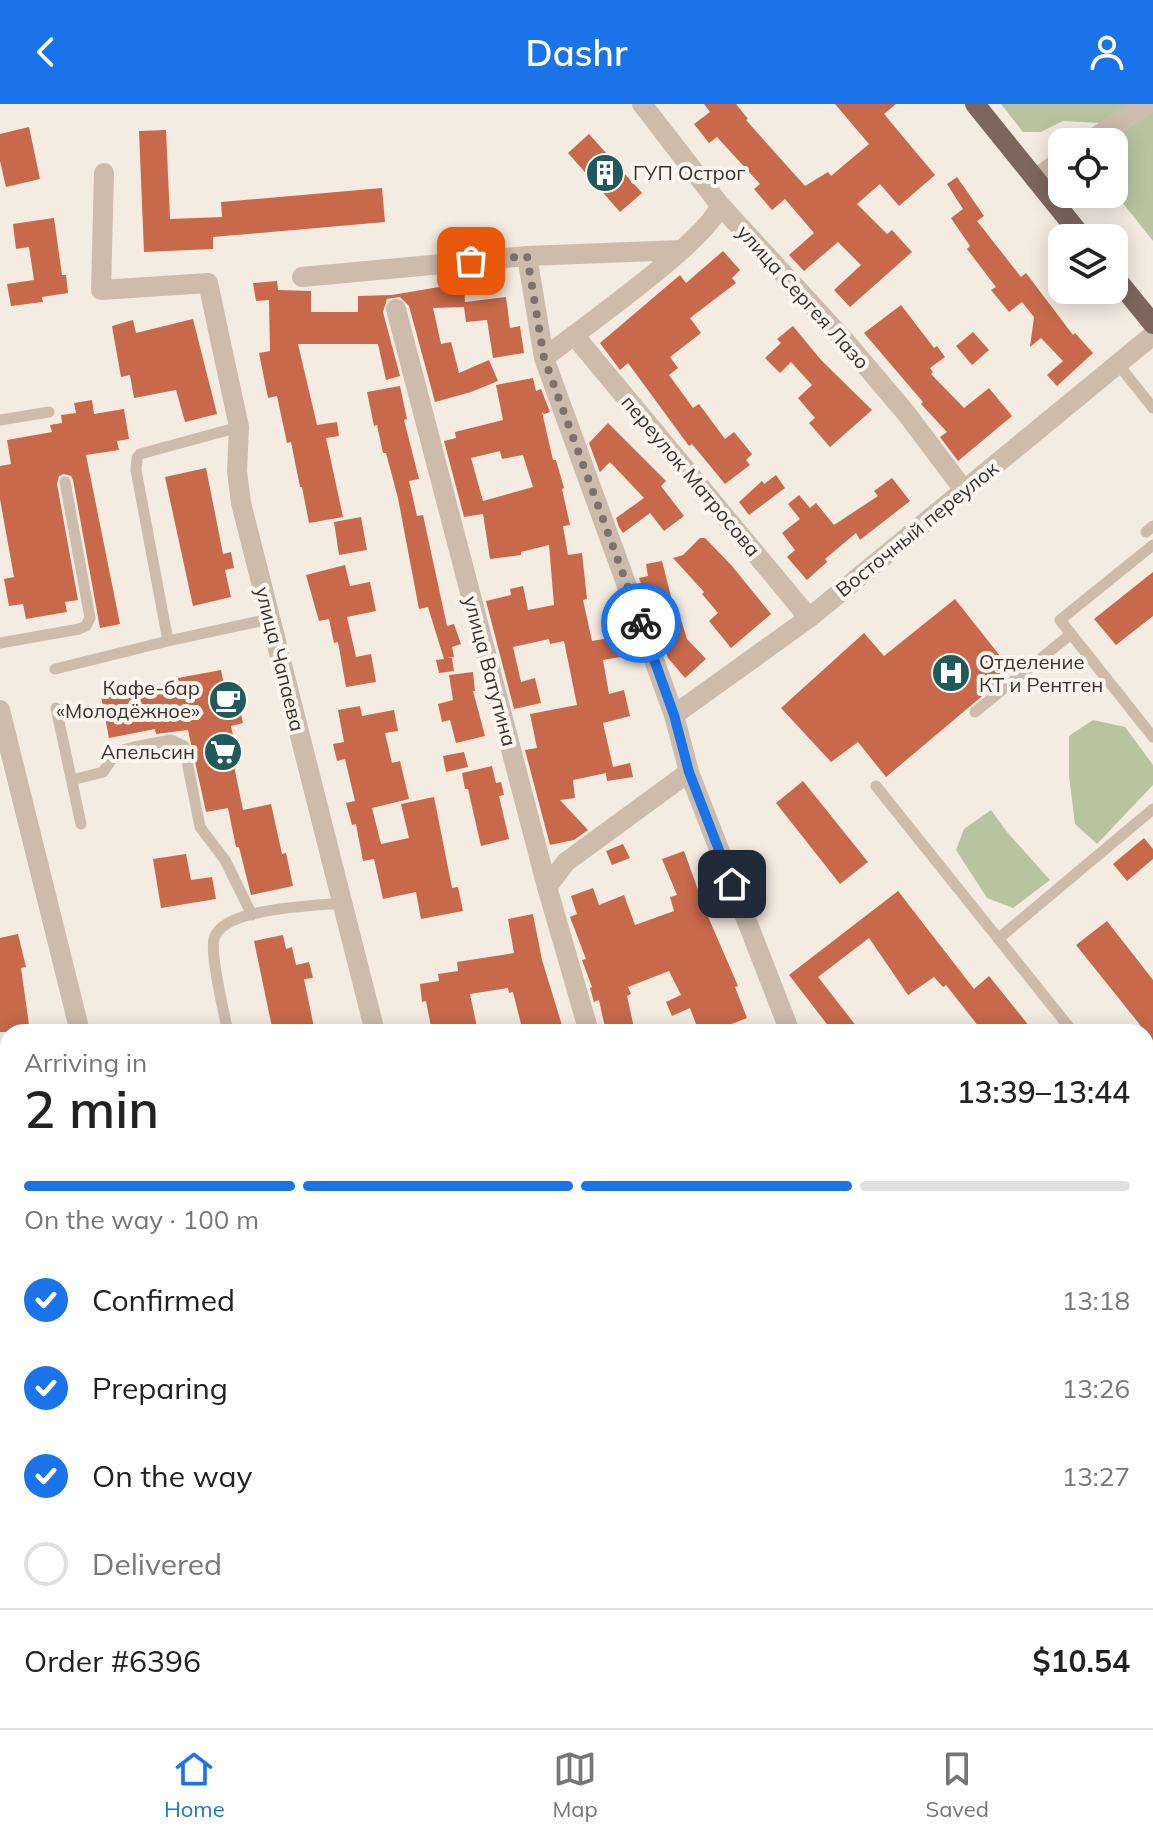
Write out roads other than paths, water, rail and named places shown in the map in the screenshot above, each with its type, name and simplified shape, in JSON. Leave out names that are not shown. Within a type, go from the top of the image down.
[{"type":"main road","points":[[975,104],[1072,224]]},
{"type":"main road","points":[[1128,293],[1153,324]]},
{"type":"street","name":"улица Сергея Лазо","points":[[642,104],[720,205],[845,341],[906,413],[964,490]]},
{"type":"street","points":[[1109,128],[1146,104]]},
{"type":"street","points":[[1035,179],[1048,170]]},
{"type":"street","name":"улица Чапаева","points":[[104,173],[101,290],[208,283],[239,427],[237,471],[241,503],[373,1024]]},
{"type":"street","points":[[544,358],[682,250],[713,220],[720,205]]},
{"type":"street","points":[[302,277],[527,256],[682,250]]},
{"type":"street","points":[[527,256],[544,358],[674,715],[689,772],[787,1024]]},
{"type":"street","name":"улица Ватутина","points":[[396,309],[547,887],[587,1024]]},
{"type":"street","name":"переулок Матросова","points":[[574,335],[809,618]]},
{"type":"street","name":"Восточный переулок","points":[[674,715],[809,618],[1153,335]]},
{"type":"street","points":[[0,710],[78,1024]]},
{"type":"street","points":[[547,887],[566,862],[689,772]]},
{"type":"lane","points":[[1118,364],[1153,408]]},
{"type":"lane","points":[[0,420],[49,412]]},
{"type":"lane","points":[[168,641],[136,470],[137,458],[148,451],[239,427]]},
{"type":"lane","points":[[0,643],[79,629],[86,626],[90,618],[65,482]]},
{"type":"lane","points":[[1153,545],[1060,620],[1153,737]]},
{"type":"lane","points":[[55,669],[269,619]]},
{"type":"lane","points":[[975,712],[1071,634]]},
{"type":"lane","points":[[56,708],[81,824]]},
{"type":"lane","points":[[72,780],[103,772],[117,752],[171,740],[184,746],[200,827],[225,860],[252,915]]},
{"type":"lane","points":[[876,786],[1067,1024]]},
{"type":"lane","points":[[998,939],[1153,809]]},
{"type":"lane","points":[[227,1024],[213,949],[217,931],[225,924],[252,915],[343,903]]},
{"type":"place","name":"ГУП Острог","points":[[605,173]]},
{"type":"place","name":"Отделение КТ и Рентген","points":[[951,673]]},
{"type":"place","name":"Кафе-бар «Молодёжное»","points":[[228,700]]},
{"type":"place","name":"Апельсин","points":[[223,752]]}]
